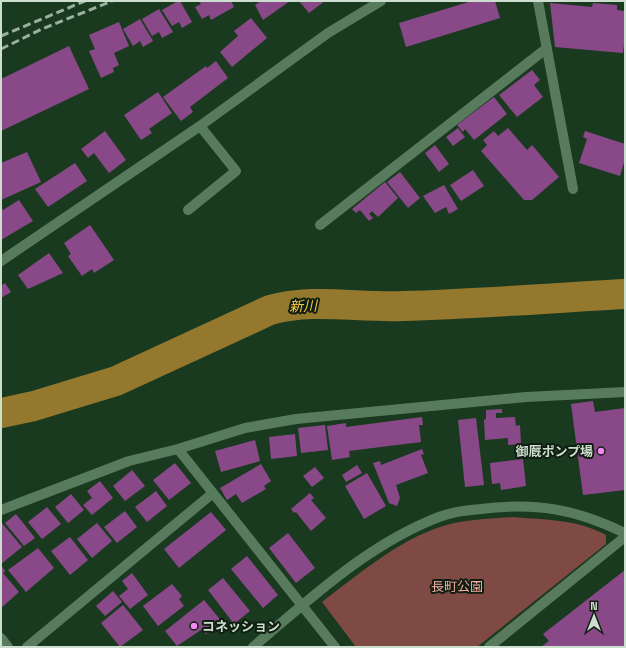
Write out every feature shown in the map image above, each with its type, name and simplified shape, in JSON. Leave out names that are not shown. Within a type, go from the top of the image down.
[{"type":"street","points":[[1,261],[200,126],[328,32],[381,1]]},
{"type":"street","points":[[538,1],[573,189]]},
{"type":"street","points":[[320,225],[547,48]]},
{"type":"street","points":[[188,210],[236,171],[200,126]]},
{"type":"street","points":[[1,510],[108,469],[245,428],[296,419],[526,397],[625,392]]},
{"type":"street","points":[[178,449],[336,647]]},
{"type":"street","points":[[27,647],[213,493]]},
{"type":"street","points":[[253,647],[302,605],[384,544],[440,516],[496,507],[549,508],[597,519],[625,533]]},
{"type":"street","points":[[489,647],[625,537]]},
{"type":"street","points":[[1,638],[8,647]]},
{"type":"green space","name":"長町公園","points":[[513,517],[561,521],[584,526],[606,535],[606,544],[477,647],[356,647],[322,602],[363,570],[409,541],[425,533],[458,522]]},
{"type":"building","points":[[180,1],[192,22],[182,28],[179,22],[172,26],[162,10]]},
{"type":"building","points":[[199,1],[231,1],[234,7],[211,20],[209,15],[202,19],[195,7],[201,4]]},
{"type":"building","points":[[261,1],[290,1],[263,20],[255,5]]},
{"type":"building","points":[[299,1],[325,1],[309,13]]},
{"type":"building","points":[[472,1],[495,1],[500,18],[406,47],[399,23]]},
{"type":"building","points":[[550,3],[592,7],[593,3],[617,5],[617,10],[625,11],[623,53],[555,47]]},
{"type":"building","points":[[159,9],[173,32],[162,38],[159,32],[152,36],[142,19]]},
{"type":"building","points":[[251,18],[267,38],[232,67],[220,52],[238,36],[234,31]]},
{"type":"building","points":[[140,19],[153,41],[143,47],[140,41],[133,46],[123,29]]},
{"type":"building","points":[[119,22],[129,46],[114,53],[119,65],[113,68],[114,72],[101,78],[89,51],[95,49],[89,35]]},
{"type":"building","points":[[69,46],[89,89],[1,131],[1,79]]},
{"type":"building","points":[[216,61],[228,78],[190,107],[193,112],[181,121],[163,97],[206,66],[207,68]]},
{"type":"building","points":[[532,70],[540,80],[534,85],[543,97],[517,117],[499,95]]},
{"type":"building","points":[[158,92],[172,113],[149,129],[152,133],[141,140],[124,115]]},
{"type":"building","points":[[494,97],[507,114],[474,140],[465,129],[463,132],[457,125]]},
{"type":"building","points":[[458,128],[465,137],[453,146],[446,137]]},
{"type":"building","points":[[508,128],[527,150],[532,145],[559,177],[532,200],[524,200],[481,151],[487,145],[483,140],[494,131],[498,136]]},
{"type":"building","points":[[105,131],[126,160],[109,173],[94,153],[88,158],[81,149]]},
{"type":"building","points":[[585,131],[625,144],[625,159],[620,176],[579,163],[587,139],[583,137]]},
{"type":"building","points":[[435,145],[449,164],[439,172],[425,153]]},
{"type":"building","points":[[27,152],[41,182],[1,200],[1,163]]},
{"type":"building","points":[[75,163],[87,181],[48,207],[35,189]]},
{"type":"building","points":[[473,170],[484,186],[461,201],[450,185]]},
{"type":"building","points":[[400,172],[420,198],[408,208],[387,182]]},
{"type":"building","points":[[385,182],[398,198],[378,217],[372,211],[369,214],[373,218],[369,221],[360,210],[356,213],[352,209]]},
{"type":"building","points":[[444,185],[458,209],[449,214],[446,207],[435,213],[423,196]]},
{"type":"building","points":[[19,200],[33,221],[1,240],[1,206],[3,210]]},
{"type":"building","points":[[90,225],[114,260],[94,273],[92,269],[82,276],[68,256],[71,254],[64,243]]},
{"type":"building","points":[[49,253],[63,273],[28,289],[18,275]]},
{"type":"building","points":[[5,283],[11,292],[1,298],[1,286]]},
{"type":"building","name":"御厩ポンプ場","points":[[593,401],[595,412],[625,408],[625,490],[583,495],[571,404]]},
{"type":"building","points":[[502,409],[502,413],[496,413],[496,418],[515,417],[516,426],[520,425],[521,444],[508,445],[508,438],[485,440],[484,420],[486,419],[486,410]]},
{"type":"building","points":[[422,417],[423,425],[419,425],[421,442],[349,451],[350,457],[332,460],[327,426],[346,423],[346,427]]},
{"type":"building","points":[[476,418],[484,485],[465,487],[458,420]]},
{"type":"building","points":[[325,425],[328,450],[301,453],[298,428]]},
{"type":"building","points":[[295,434],[297,456],[271,459],[269,437]]},
{"type":"building","points":[[255,440],[260,461],[221,472],[215,451]]},
{"type":"building","points":[[422,449],[424,454],[421,455],[428,473],[396,485],[400,498],[397,506],[389,503],[373,463],[380,461],[381,465]]},
{"type":"building","points":[[523,459],[526,486],[501,490],[500,483],[492,484],[490,463]]},
{"type":"building","points":[[175,463],[191,483],[169,500],[153,480]]},
{"type":"building","points":[[261,464],[271,481],[264,486],[266,489],[242,503],[236,494],[227,500],[220,488]]},
{"type":"building","points":[[357,465],[362,473],[346,482],[342,475]]},
{"type":"building","points":[[315,467],[324,478],[312,487],[303,476]]},
{"type":"building","points":[[132,470],[145,486],[125,501],[113,486]]},
{"type":"building","points":[[367,473],[386,506],[364,519],[345,486]]},
{"type":"building","points":[[100,481],[113,498],[92,515],[83,505],[92,498],[87,491]]},
{"type":"building","points":[[156,491],[167,506],[147,522],[135,507]]},
{"type":"building","points":[[310,493],[314,498],[311,500],[326,518],[311,531],[296,512],[294,513],[291,509]]},
{"type":"building","points":[[71,494],[84,510],[68,523],[55,507]]},
{"type":"building","points":[[47,507],[61,524],[42,539],[28,522]]},
{"type":"building","points":[[125,511],[137,527],[117,543],[104,527]]},
{"type":"building","points":[[211,512],[226,530],[179,568],[164,549]]},
{"type":"building","points":[[16,514],[35,538],[24,546],[5,523]]},
{"type":"building","points":[[1,522],[22,547],[1,564]]},
{"type":"building","points":[[97,523],[112,541],[92,558],[77,539]]},
{"type":"building","points":[[288,533],[315,568],[296,583],[269,548]]},
{"type":"building","points":[[70,537],[88,560],[70,575],[51,551]]},
{"type":"building","points":[[38,548],[54,568],[26,592],[8,570]]},
{"type":"building","points":[[247,556],[278,595],[263,608],[231,569]]},
{"type":"building","points":[[1,565],[5,571],[3,573],[19,592],[1,608]]},
{"type":"building","points":[[625,570],[625,647],[541,647],[549,641],[543,634]]},
{"type":"building","points":[[132,573],[148,595],[130,609],[119,596],[128,589],[122,581]]},
{"type":"building","points":[[223,578],[250,611],[234,624],[208,590]]},
{"type":"building","points":[[172,584],[182,596],[179,599],[184,606],[158,626],[143,606]]},
{"type":"building","points":[[113,591],[122,602],[105,616],[96,606]]},
{"type":"building","name":"コネッション","points":[[204,600],[223,623],[206,634],[201,630],[177,646],[165,631]]},
{"type":"building","points":[[123,605],[143,630],[120,647],[101,623]]},
{"type":"waterway","name":"新川","points":[[1,413],[34,406],[116,381],[270,310],[286,306],[319,304],[386,306],[431,305],[625,294]]},
{"type":"railway","points":[[1,36],[85,1]]},
{"type":"railway","points":[[1,49],[42,29],[112,1]]},
{"type":"place","name":"御厩ポンプ場","points":[[601,451]]},
{"type":"place","name":"コネッション","points":[[194,626]]}]
